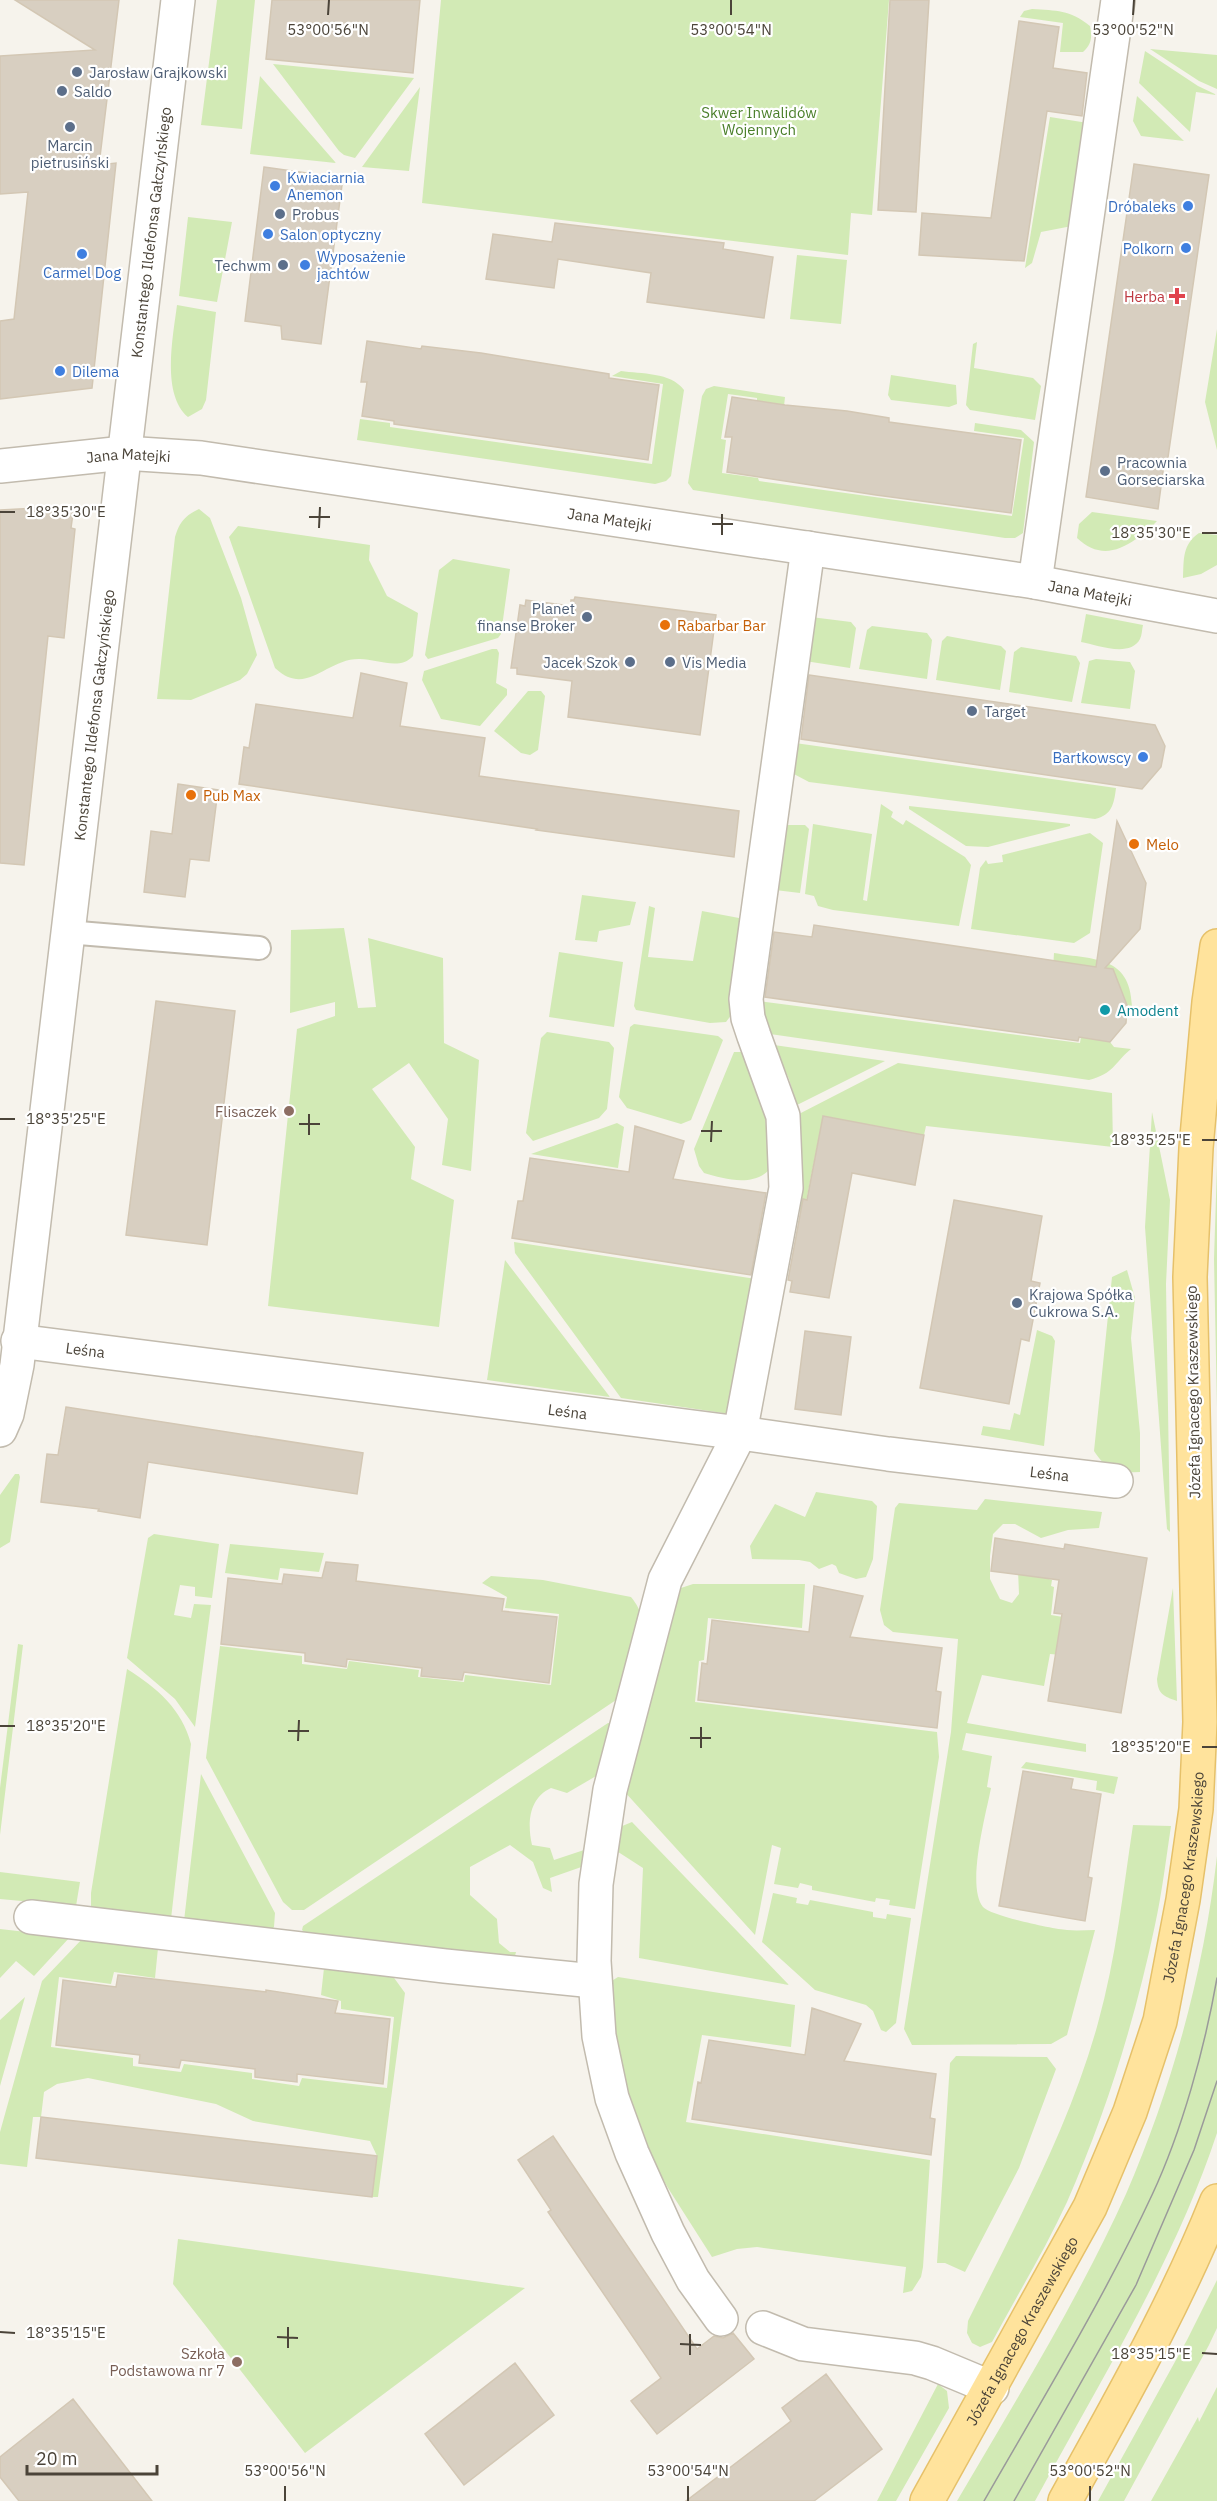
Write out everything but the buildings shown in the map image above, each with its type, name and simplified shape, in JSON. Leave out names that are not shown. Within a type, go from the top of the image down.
[{"type":"main road","name":"Józefa Ignacego Kraszewskiego","points":[[927,2501],[992,2388],[1090,2207],[1130,2112],[1160,2021],[1184,1900],[1196,1809],[1200,1722],[1190,1276],[1197,1137],[1209,1002],[1217,946]]},
{"type":"main road","points":[[1065,2501],[1156,2336],[1196,2253],[1217,2201]]},
{"type":"street","name":"Konstantego Ildefonsa Gałczyńskiego","points":[[0,1430],[17,1365],[18,1341],[178,0]]},
{"type":"street","points":[[1035,582],[1118,0]]},
{"type":"street","name":"Jana Matejki","points":[[0,465],[124,453],[201,458],[1035,582],[1217,616]]},
{"type":"street","points":[[721,2319],[693,2280],[668,2233],[632,2153],[612,2098],[599,2036],[594,1981],[596,1884],[610,1790],[665,1580],[740,1433],[786,1188],[783,1116],[751,1027],[746,999],[808,548]]},
{"type":"street","name":"Leśna","points":[[18,1341],[888,1454],[1116,1481]]},
{"type":"street","points":[[31,1917],[445,1966],[594,1981]]},
{"type":"street","points":[[763,2328],[803,2344],[915,2358],[992,2388]]},
{"type":"lane","points":[[67,932],[259,948]]},
{"type":"green space","points":[[217,0],[255,0],[242,129],[201,125]]},
{"type":"green space","name":"Skwer Inwalidów Wojennych","points":[[441,0],[889,0],[872,215],[851,213],[848,255],[422,203]]},
{"type":"green space","points":[[1032,9],[1062,12],[1083,20],[1090,26],[1090,43],[1083,52],[1060,52],[1063,23],[1020,17],[1024,11]]},
{"type":"green space","points":[[1150,49],[1217,55],[1217,89],[1199,81]]},
{"type":"green space","points":[[1145,51],[1198,86],[1217,95],[1196,92],[1190,132],[1139,83]]},
{"type":"green space","points":[[273,64],[414,78],[355,158],[339,151]]},
{"type":"green space","points":[[260,76],[336,163],[250,154]]},
{"type":"green space","points":[[420,87],[409,171],[362,167]]},
{"type":"green space","points":[[1137,96],[1184,141],[1141,136],[1133,121]]},
{"type":"green space","points":[[1050,117],[1088,123],[1072,226],[1041,232],[1032,263],[1025,268]]},
{"type":"green space","points":[[188,217],[232,222],[217,302],[179,296]]},
{"type":"green space","points":[[797,255],[847,260],[841,324],[790,319]]},
{"type":"green space","points":[[177,305],[216,312],[206,400],[202,409],[188,417],[174,394],[172,380],[172,348]]},
{"type":"green space","points":[[1217,329],[1217,450],[1205,402]]},
{"type":"green space","points":[[977,342],[974,368],[1033,378],[1041,386],[1035,420],[970,410],[966,405],[973,344]]},
{"type":"green space","points":[[621,371],[664,377],[684,390],[671,476],[666,481],[655,484],[357,440],[360,419],[390,423],[390,427],[652,464],[663,384],[612,376]]},
{"type":"green space","points":[[891,375],[956,385],[957,404],[949,407],[891,400],[888,395]]},
{"type":"green space","points":[[714,386],[785,397],[784,406],[757,402],[757,398],[728,394],[721,439],[726,440],[722,473],[758,478],[759,481],[1012,516],[1024,438],[974,431],[975,423],[1021,430],[1034,442],[1023,533],[1015,538],[1005,538],[693,490],[688,483],[702,396],[706,389]]},
{"type":"green space","points":[[199,509],[210,518],[241,598],[257,655],[247,674],[240,680],[191,700],[157,699],[175,537],[184,520]]},
{"type":"green space","points":[[1092,512],[1157,521],[1144,534],[1142,531],[1134,535],[1136,539],[1121,548],[1098,550],[1077,538],[1079,524]]},
{"type":"green space","points":[[238,526],[370,545],[369,560],[387,596],[418,613],[413,656],[402,663],[395,664],[367,659],[348,660],[307,678],[297,679],[286,676],[275,668],[229,537]]},
{"type":"green space","points":[[1199,533],[1217,535],[1217,565],[1201,574],[1183,578],[1184,559],[1189,542]]},
{"type":"green space","points":[[453,559],[510,569],[501,634],[498,638],[428,659],[425,655],[439,570]]},
{"type":"green space","points":[[1086,614],[1143,625],[1140,639],[1135,645],[1121,649],[1081,642]]},
{"type":"green space","points":[[811,617],[851,622],[856,628],[850,668],[805,661]]},
{"type":"green space","points":[[872,626],[927,633],[932,640],[927,679],[859,669],[867,630]]},
{"type":"green space","points":[[947,636],[1001,646],[1006,651],[1000,690],[936,680],[942,641]]},
{"type":"green space","points":[[1021,647],[1076,656],[1080,663],[1072,702],[1009,692],[1014,652]]},
{"type":"green space","points":[[497,649],[499,653],[496,683],[507,689],[507,695],[480,726],[441,719],[422,680],[424,671]]},
{"type":"green space","points":[[1096,659],[1130,662],[1135,671],[1130,709],[1081,703],[1089,661]]},
{"type":"green space","points":[[528,691],[541,691],[545,696],[538,750],[530,755],[521,753],[494,731]]},
{"type":"green space","points":[[795,743],[1116,788],[1109,812],[1095,819],[809,782],[792,773]]},
{"type":"green space","points":[[881,804],[893,812],[891,817],[903,825],[906,820],[965,857],[971,865],[959,926],[833,910],[818,906],[814,896],[805,894],[813,824],[872,834],[863,900],[867,901]]},
{"type":"green space","points":[[909,806],[1070,824],[1070,826],[988,847],[966,846],[909,809]]},
{"type":"green space","points":[[784,825],[805,825],[809,829],[800,893],[775,890]]},
{"type":"green space","points":[[1090,833],[1103,843],[1090,933],[1074,943],[971,929],[980,868],[986,860],[988,864],[1003,862],[1002,855]]},
{"type":"green space","points":[[582,895],[636,902],[630,925],[599,931],[597,942],[575,940]]},
{"type":"green space","points":[[649,906],[655,908],[648,957],[693,961],[702,911],[739,918],[744,924],[732,1014],[726,1022],[710,1023],[636,1010],[634,1006]]},
{"type":"green space","points":[[344,928],[358,1008],[376,1007],[368,938],[443,958],[444,1043],[479,1060],[471,1171],[442,1165],[448,1119],[409,1063],[372,1089],[415,1147],[411,1179],[454,1200],[439,1327],[268,1306],[297,1029],[335,1016],[335,1002],[290,1013],[291,930]]},
{"type":"green space","points":[[559,952],[623,962],[614,1027],[549,1017]]},
{"type":"green space","points":[[1054,953],[1096,959],[1117,969],[1125,977],[1130,989],[1132,1006],[1127,1005],[1118,983],[1053,969]]},
{"type":"green space","points":[[759,1001],[1080,1043],[1081,1037],[1110,1042],[1114,1047],[1131,1049],[1109,1071],[1089,1080],[770,1034]]},
{"type":"green space","points":[[634,1024],[718,1036],[723,1040],[691,1120],[681,1124],[627,1108],[619,1097],[630,1027]]},
{"type":"green space","points":[[547,1032],[609,1042],[614,1048],[607,1109],[599,1118],[533,1141],[526,1133],[541,1038]]},
{"type":"green space","points":[[774,1045],[885,1061],[797,1105],[789,1079]]},
{"type":"green space","points":[[734,1052],[743,1052],[765,1111],[769,1170],[747,1180],[729,1179],[704,1173],[699,1166],[694,1149]]},
{"type":"green space","points":[[898,1063],[1112,1093],[1113,1147],[926,1126],[924,1135],[823,1116],[804,1212],[795,1208],[797,1115]]},
{"type":"green space","points":[[1152,1112],[1170,1200],[1166,1284],[1170,1532],[1167,1529],[1145,1227]]},
{"type":"green space","points":[[617,1123],[624,1127],[618,1168],[531,1154]]},
{"type":"green space","points":[[1217,1165],[1217,1408],[1214,1259]]},
{"type":"green space","points":[[514,1242],[756,1279],[730,1414],[621,1398],[515,1253]]},
{"type":"green space","points":[[505,1260],[610,1397],[487,1380]]},
{"type":"green space","points":[[1127,1270],[1135,1298],[1131,1338],[1140,1433],[1140,1472],[1113,1470],[1094,1451],[1112,1277]]},
{"type":"green space","points":[[1037,1330],[1052,1336],[1055,1341],[1044,1446],[981,1435],[983,1426],[1010,1430],[1014,1413],[1020,1415]]},
{"type":"green space","points":[[15,1474],[19,1474],[20,1477],[10,1542],[0,1548],[0,1495]]},
{"type":"green space","points":[[816,1492],[872,1501],[877,1506],[873,1559],[866,1577],[856,1579],[839,1573],[836,1566],[832,1564],[819,1569],[810,1562],[799,1560],[752,1559],[750,1546],[775,1504],[805,1517]]},
{"type":"green space","points":[[985,1499],[1102,1512],[1099,1528],[1068,1530],[1041,1538],[1015,1524],[1003,1524],[993,1534],[990,1579],[1000,1599],[1012,1603],[1019,1594],[1018,1570],[1052,1580],[1051,1586],[1054,1587],[1051,1615],[1069,1618],[1062,1655],[1050,1654],[1044,1686],[982,1675],[967,1723],[1086,1744],[1086,1752],[966,1733],[962,1750],[992,1756],[987,1787],[991,1788],[979,1849],[976,1883],[978,1897],[983,1907],[988,1911],[1036,1925],[1067,1930],[1095,1930],[1067,2035],[1051,2044],[912,2045],[904,2029],[951,1732],[958,1639],[893,1632],[884,1625],[880,1610],[895,1508],[899,1503],[977,1510]]},
{"type":"green space","points":[[154,1534],[219,1544],[212,1598],[195,1596],[195,1587],[180,1585],[174,1615],[191,1618],[194,1604],[211,1605],[195,1727],[175,1699],[127,1658],[148,1538]]},
{"type":"green space","points":[[230,1544],[324,1553],[319,1572],[280,1568],[278,1580],[225,1573]]},
{"type":"green space","points":[[491,1576],[543,1580],[631,1597],[637,1605],[642,1623],[636,1651],[620,1694],[616,1700],[304,1910],[292,1910],[283,1902],[206,1758],[220,1646],[302,1656],[302,1664],[347,1669],[349,1661],[419,1670],[418,1677],[464,1682],[465,1675],[551,1685],[559,1614],[505,1608],[507,1597],[482,1583]]},
{"type":"green space","points":[[693,1584],[805,1584],[802,1628],[708,1618],[704,1660],[699,1661],[695,1702],[937,1732],[939,1757],[915,1909],[889,1905],[890,1900],[876,1898],[875,1902],[812,1890],[812,1886],[800,1883],[798,1888],[774,1884],[781,1848],[772,1845],[755,1935],[623,1790],[674,1597],[681,1588]]},
{"type":"green space","points":[[1173,1588],[1177,1701],[1162,1694],[1157,1679]]},
{"type":"green space","points":[[18,1644],[23,1645],[0,1835],[0,1788]]},
{"type":"green space","points":[[127,1669],[167,1700],[181,1720],[191,1744],[171,1919],[91,1908],[91,1893]]},
{"type":"green space","points":[[608,1723],[614,1723],[603,1772],[567,1793],[551,1788],[538,1798],[531,1812],[532,1845],[550,1848],[554,1860],[587,1849],[587,1865],[550,1878],[552,1892],[543,1888],[533,1862],[510,1845],[470,1867],[470,1895],[497,1919],[499,1943],[510,1952],[516,1952],[514,1960],[308,1936],[302,1930],[303,1926]]},
{"type":"green space","points":[[1026,1762],[1118,1777],[1114,1794],[1096,1790],[1097,1781],[1021,1768]]},
{"type":"green space","points":[[201,1774],[275,1913],[274,1927],[270,1931],[184,1921]]},
{"type":"green space","points":[[632,1822],[789,1985],[639,1958],[643,1868],[612,1848],[615,1829]]},
{"type":"green space","points":[[1133,1825],[1171,1826],[1155,1925],[1129,2031],[1107,2100],[1067,2202],[992,2342],[980,2347],[972,2343],[967,2333],[968,2321],[1057,2138],[1098,2023],[1114,1950]]},
{"type":"green space","points":[[1217,1856],[1217,2133],[1200,2181],[1158,2275],[1035,2501],[957,2501],[1088,2272],[1143,2154],[1172,2071],[1195,1986]]},
{"type":"green space","points":[[0,1872],[80,1882],[76,1906],[0,1899]]},
{"type":"green space","points":[[773,1893],[797,1898],[796,1903],[808,1905],[810,1900],[873,1912],[873,1917],[886,1919],[887,1914],[911,1918],[896,2023],[886,2032],[881,2030],[873,2011],[866,2005],[815,1990],[762,1942]]},
{"type":"green space","points":[[0,1929],[70,1937],[34,1976],[16,1961],[0,1978]]},
{"type":"green space","points":[[84,1937],[158,1948],[155,1978],[114,1972],[111,1984],[59,1977],[51,2047],[133,2058],[133,2066],[181,2072],[184,2064],[252,2073],[252,2079],[299,2086],[302,2078],[387,2088],[394,2017],[341,2009],[341,2001],[321,1995],[324,1968],[392,1975],[405,1993],[378,2197],[372,2197],[377,2156],[370,2141],[253,2121],[216,2104],[88,2078],[57,2084],[44,2092],[41,2117],[33,2117],[27,2167],[0,2164],[0,2132],[42,1981]]},
{"type":"green space","points":[[618,1977],[795,2005],[791,2047],[702,2035],[686,2122],[930,2160],[923,2267],[921,2277],[912,2291],[903,2293],[906,2267],[757,2247],[737,2249],[712,2257],[640,2139],[614,2049],[610,1982]]},
{"type":"green space","points":[[25,1997],[0,2086],[0,2020]]},
{"type":"green space","points":[[956,2056],[1047,2057],[1056,2069],[1019,2168],[965,2272],[945,2263],[937,2263],[950,2063]]},
{"type":"green space","points":[[178,2239],[525,2288],[305,2453],[173,2284]]},
{"type":"green space","points":[[1217,2280],[1217,2328],[1209,2345],[1124,2501],[1098,2501],[1187,2340]]},
{"type":"green space","points":[[938,2384],[947,2391],[949,2408],[896,2501],[877,2501]]},
{"type":"green space","points":[[1217,2387],[1217,2501],[1151,2501],[1198,2417],[1199,2422]]},
{"type":"tram line","points":[[984,2501],[1093,2311],[1152,2195],[1183,2116],[1206,2032],[1217,1978]]},
{"type":"tram line","points":[[1014,2501],[1136,2285],[1194,2150],[1217,2081]]},
{"type":"place","name":"Jarosław Grajkowski","points":[[77,72]]},
{"type":"place","name":"Saldo","points":[[62,91]]},
{"type":"place","name":"Marcin pietrusiński","points":[[70,127]]},
{"type":"place","name":"Kwiaciarnia Anemon","points":[[275,186]]},
{"type":"place","name":"Dróbaleks","points":[[1188,206]]},
{"type":"place","name":"Probus","points":[[280,214]]},
{"type":"place","name":"Salon optyczny","points":[[268,234]]},
{"type":"place","name":"Polkorn","points":[[1186,248]]},
{"type":"place","name":"Carmel Dog","points":[[82,254]]},
{"type":"place","name":"Techwm","points":[[283,265]]},
{"type":"place","name":"Wyposażenie jachtów","points":[[305,265]]},
{"type":"place","name":"Herba","points":[[1177,296]]},
{"type":"place","name":"Dilema","points":[[60,371]]},
{"type":"place","name":"Pracownia Gorseciarska","points":[[1105,471]]},
{"type":"place","name":"Planet finanse Broker","points":[[587,617]]},
{"type":"place","name":"Rabarbar Bar","points":[[665,625]]},
{"type":"place","name":"Jacek Szok","points":[[630,662]]},
{"type":"place","name":"Vis Media","points":[[670,662]]},
{"type":"place","name":"Target","points":[[972,711]]},
{"type":"place","name":"Bartkowscy","points":[[1143,757]]},
{"type":"place","name":"Pub Max","points":[[191,795]]},
{"type":"place","name":"Melo","points":[[1134,844]]},
{"type":"place","name":"Amodent","points":[[1105,1010]]},
{"type":"place","name":"Flisaczek","points":[[289,1111]]},
{"type":"place","name":"Krajowa Spółka Cukrowa S.A.","points":[[1017,1303]]},
{"type":"place","name":"Szkoła Podstawowa nr 7","points":[[237,2362]]}]
